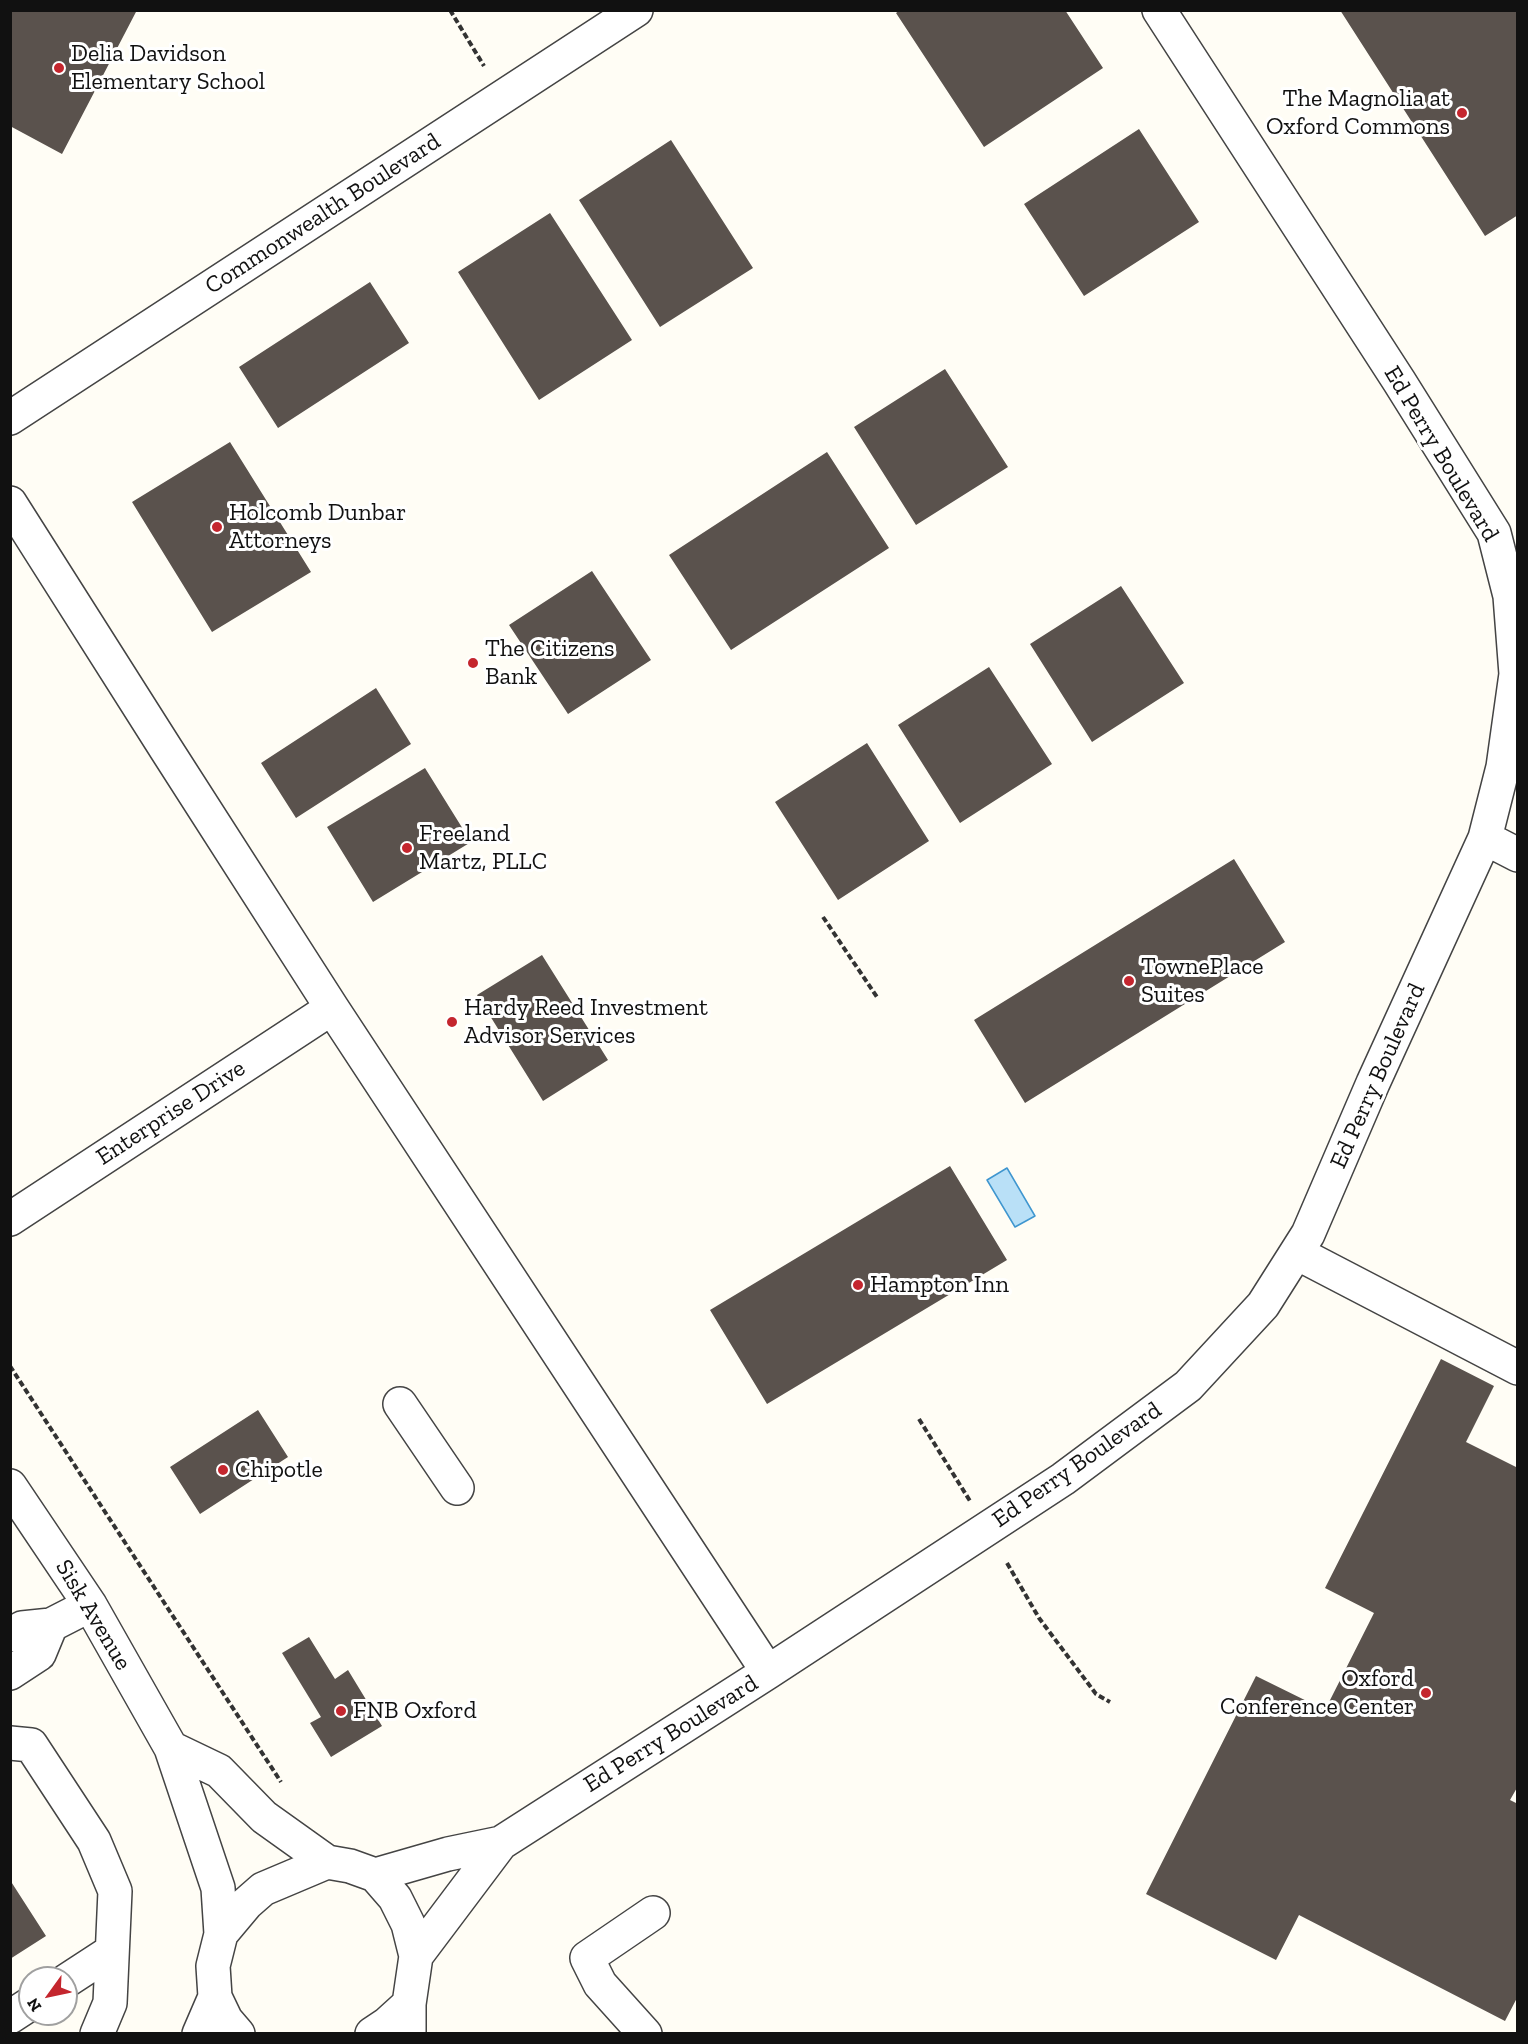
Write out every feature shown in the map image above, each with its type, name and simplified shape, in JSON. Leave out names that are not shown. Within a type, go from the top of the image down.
[{"type":"street","name":"Commonwealth Boulevard","points":[[10,418],[636,10]]},
{"type":"street","name":"Ed Perry Boulevard","points":[[416,1956],[501,1843],[1063,1479],[1188,1386],[1263,1305],[1308,1234],[1373,1083],[1485,838],[1503,767],[1516,674],[1510,596],[1494,533],[1399,381],[1158,10]]},
{"type":"street","points":[[10,503],[332,1008],[768,1672]]},
{"type":"street","points":[[1485,838],[1518,855]]},
{"type":"street","name":"Enterprise Drive","points":[[10,1219],[332,1008]]},
{"type":"street","points":[[1297,1253],[1518,1368]]},
{"type":"street","points":[[400,1404],[458,1488]]},
{"type":"street","name":"Sisk Avenue","points":[[10,1486],[90,1605],[171,1748],[218,1888],[221,1934],[213,1966],[214,1997],[226,2020],[238,2034]]},
{"type":"street","points":[[10,1635],[22,1628],[51,1625],[90,1605]]},
{"type":"street","points":[[10,1673],[39,1654],[51,1625]]},
{"type":"street","points":[[10,1743],[31,1745],[94,1841],[115,1891],[110,2003],[97,2034]]},
{"type":"street","points":[[171,1748],[219,1771],[264,1817],[327,1862],[350,1866],[375,1875],[395,1898],[408,1924],[416,1956],[409,2019],[387,2024],[372,2034]]},
{"type":"street","name":"Ed Perry Boulevard","points":[[375,1875],[448,1854],[501,1843]]},
{"type":"street","name":"Sisk Avenue","points":[[221,1934],[247,1903],[263,1889],[327,1862]]},
{"type":"street","points":[[645,2034],[600,1984],[587,1958],[653,1913]]},
{"type":"street","points":[[78,1973],[112,1951]]},
{"type":"street","points":[[199,2034],[214,1997]]},
{"type":"path","points":[[450,10],[484,66]]},
{"type":"path","points":[[823,917],[878,997]]},
{"type":"path","points":[[10,1366],[285,1788]]},
{"type":"path","points":[[919,1419],[970,1502]]},
{"type":"path","points":[[1007,1563],[1045,1626],[1096,1695],[1110,1702]]},
{"type":"water","points":[[1007,1168],[1035,1216],[1015,1227],[987,1180]]},
{"type":"building","name":"Delia Davidson Elementary School","points":[[10,10],[137,10],[62,154],[10,126]]},
{"type":"building","points":[[900,10],[1065,10],[1103,68],[984,147],[896,13]]},
{"type":"building","name":"The Magnolia at Oxford Commons","points":[[1340,10],[1518,10],[1518,215],[1485,236]]},
{"type":"building","points":[[1139,129],[1199,222],[1084,296],[1024,204]]},
{"type":"building","points":[[671,140],[753,268],[660,327],[579,200]]},
{"type":"building","points":[[550,213],[632,340],[539,400],[458,272]]},
{"type":"building","points":[[370,282],[409,343],[278,428],[239,367]]},
{"type":"building","points":[[945,369],[1008,467],[916,525],[854,427]]},
{"type":"building","points":[[230,442],[311,572],[212,632],[132,502]]},
{"type":"building","points":[[827,452],[889,548],[731,650],[669,555]]},
{"type":"building","points":[[592,571],[651,660],[568,714],[509,625]]},
{"type":"building","points":[[1121,586],[1184,683],[1092,742],[1030,644]]},
{"type":"building","points":[[989,667],[1052,764],[960,823],[898,725]]},
{"type":"building","points":[[376,688],[411,744],[296,818],[261,763]]},
{"type":"building","points":[[867,743],[929,841],[838,900],[775,802]]},
{"type":"building","points":[[425,768],[471,842],[373,902],[327,827]]},
{"type":"building","name":"TownePlace Suites","points":[[1234,859],[1285,942],[1025,1103],[974,1020]]},
{"type":"building","points":[[542,955],[608,1060],[543,1101],[477,995]]},
{"type":"building","name":"Hampton Inn","points":[[950,1166],[1007,1260],[767,1404],[710,1310]]},
{"type":"building","name":"Oxford Conference Center","points":[[1441,1359],[1494,1386],[1466,1442],[1518,1468],[1518,1786],[1510,1800],[1518,1804],[1518,1996],[1505,2021],[1299,1915],[1276,1960],[1146,1894],[1256,1676],[1325,1710],[1374,1613],[1325,1588]]},
{"type":"building","points":[[258,1410],[288,1457],[200,1514],[170,1467]]},
{"type":"building","points":[[309,1637],[335,1679],[348,1670],[382,1726],[331,1757],[310,1723],[321,1717],[282,1653]]},
{"type":"building","points":[[10,1880],[46,1936],[10,1959]]},
{"type":"place","name":"Delia Davidson Elementary School","points":[[59,68]]},
{"type":"place","name":"The Magnolia at Oxford Commons","points":[[1462,113]]},
{"type":"place","name":"Holcomb Dunbar Attorneys","points":[[217,527]]},
{"type":"place","name":"The Citizens Bank","points":[[473,663]]},
{"type":"place","name":"Freeland Martz, PLLC","points":[[407,848]]},
{"type":"place","name":"TownePlace Suites","points":[[1129,981]]},
{"type":"place","name":"Hardy Reed Investment Advisor Services","points":[[452,1022]]},
{"type":"place","name":"Hampton Inn","points":[[858,1285]]},
{"type":"place","name":"Chipotle","points":[[223,1470]]},
{"type":"place","name":"Oxford Conference Center","points":[[1426,1693]]},
{"type":"place","name":"FNB Oxford","points":[[341,1711]]}]
